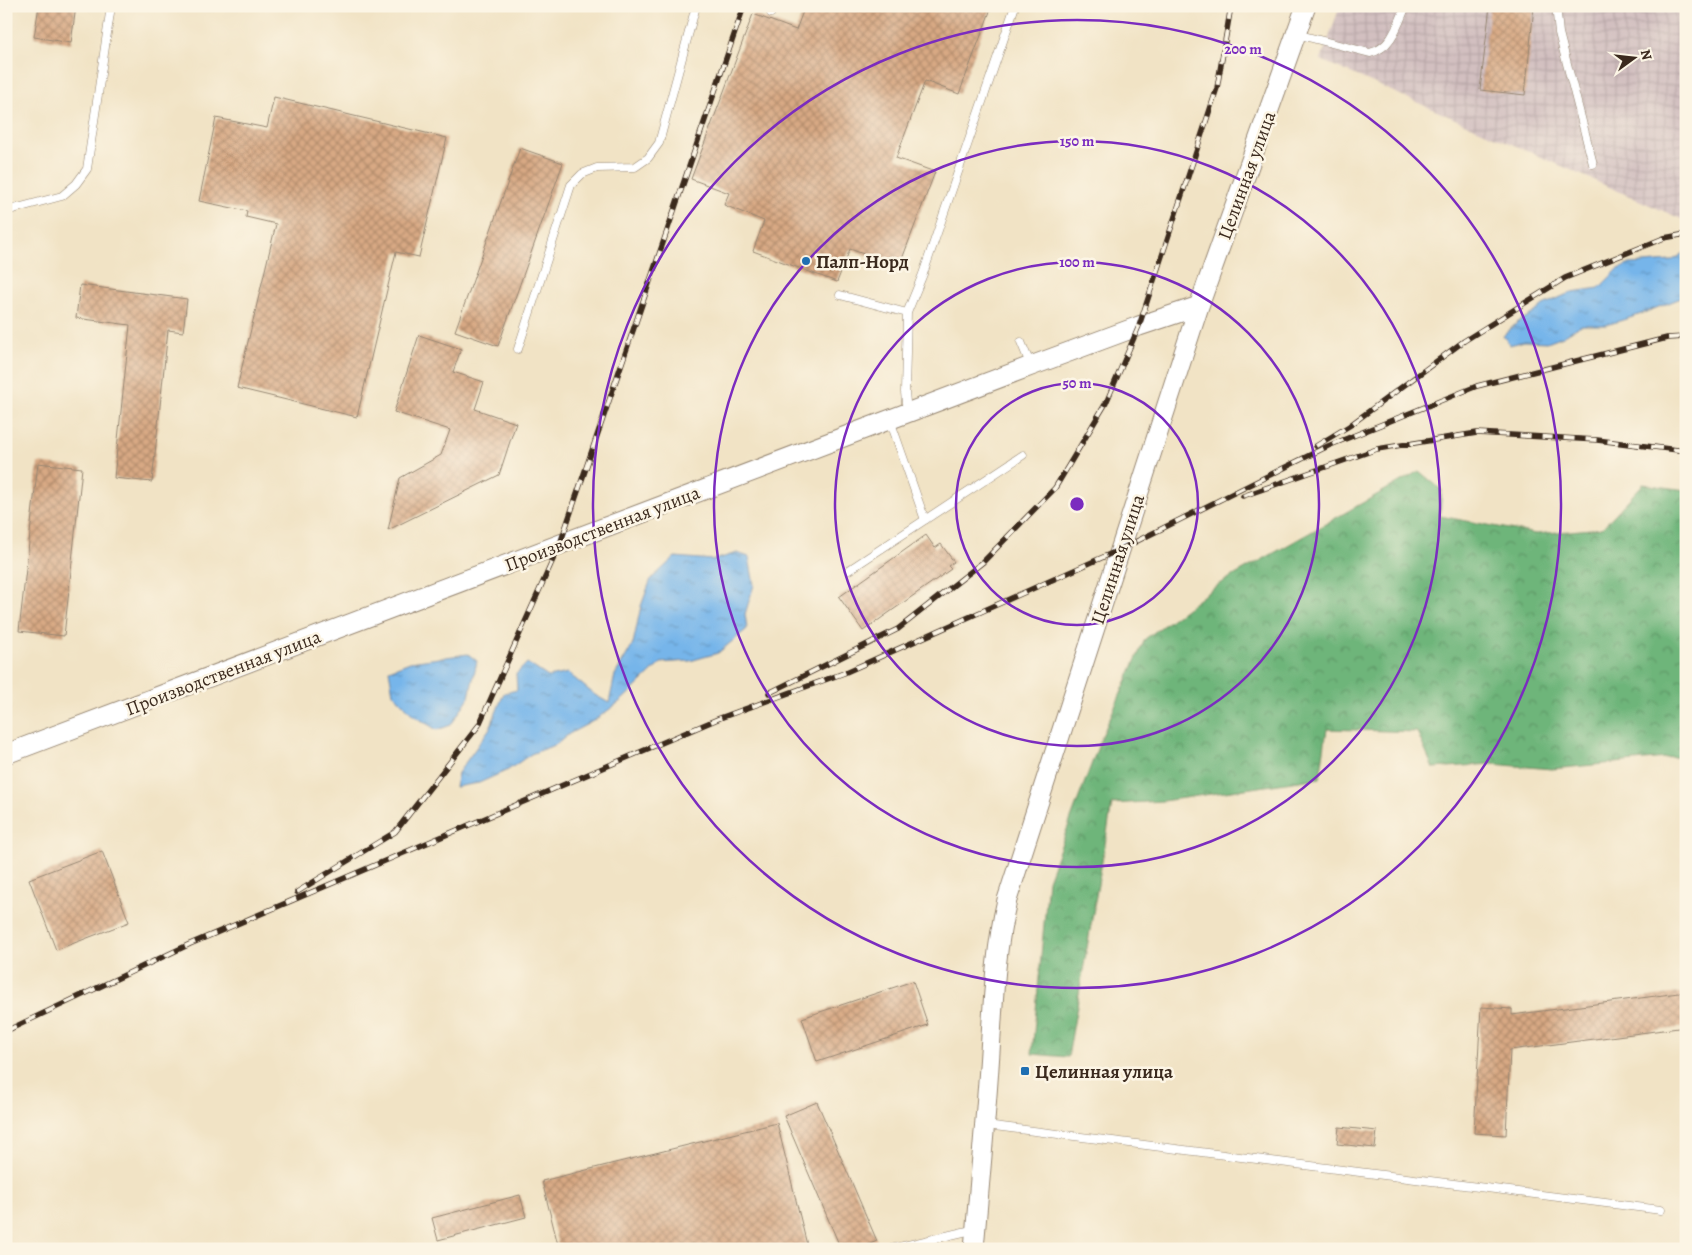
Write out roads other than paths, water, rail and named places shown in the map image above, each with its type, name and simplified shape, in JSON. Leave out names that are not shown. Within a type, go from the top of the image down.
[{"type":"street","name":"Целинная улица","points":[[974,1249],[992,1000],[998,945],[1007,900],[1199,306],[1306,6]]},
{"type":"street","name":"Производственная улица","points":[[6,754],[898,416],[1139,326],[1199,306]]},
{"type":"lane","points":[[6,211],[62,196],[76,184],[87,169],[111,6]]},
{"type":"lane","points":[[518,349],[572,186],[582,174],[596,168],[635,167],[648,158],[659,143],[696,6]]},
{"type":"lane","points":[[925,520],[898,416],[905,392],[907,313],[923,274],[1016,6]]},
{"type":"lane","points":[[1296,34],[1370,53],[1380,51],[1387,45],[1406,6]]},
{"type":"lane","points":[[1556,6],[1559,33],[1593,164]]},
{"type":"lane","points":[[840,295],[907,313]]},
{"type":"lane","points":[[1021,342],[1032,366]]},
{"type":"lane","points":[[849,570],[1023,455]]},
{"type":"lane","points":[[984,1125],[1661,1210]]},
{"type":"lane","points":[[891,1249],[976,1229]]},
{"type":"water","points":[[1686,252],[1686,296],[1636,316],[1606,325],[1581,325],[1563,336],[1547,342],[1524,341],[1510,345],[1503,336],[1518,322],[1534,313],[1543,305],[1572,292],[1599,288],[1617,270],[1630,264],[1671,261]]},
{"type":"water","points":[[737,553],[749,557],[754,585],[745,614],[747,629],[718,653],[690,661],[661,663],[622,700],[595,720],[569,734],[557,744],[531,754],[508,770],[479,783],[455,787],[458,773],[490,728],[504,693],[517,690],[516,674],[527,663],[548,677],[568,673],[595,695],[609,703],[615,675],[633,644],[641,606],[651,579],[675,557],[714,560]]},
{"type":"water","points":[[468,654],[477,661],[469,697],[451,725],[437,730],[413,715],[393,693],[389,670],[410,662]]},
{"type":"railway","points":[[297,892],[395,832],[479,725],[560,544],[744,6]]},
{"type":"railway","points":[[769,693],[898,629],[983,562],[1055,488],[1106,403],[1139,326],[1217,88],[1231,6]]},
{"type":"railway","points":[[1316,446],[1349,426],[1464,341],[1565,278],[1664,238],[1686,234]]},
{"type":"railway","points":[[6,1031],[190,944],[720,718],[844,673],[1119,550],[1328,446],[1477,386],[1667,338],[1686,337]]},
{"type":"railway","points":[[1243,496],[1377,449],[1477,433],[1597,440],[1686,451]]},
{"type":"place","name":"Палп-Норд","points":[[806,261]]},
{"type":"place","name":"Целинная улица","points":[[1025,1071]]}]
